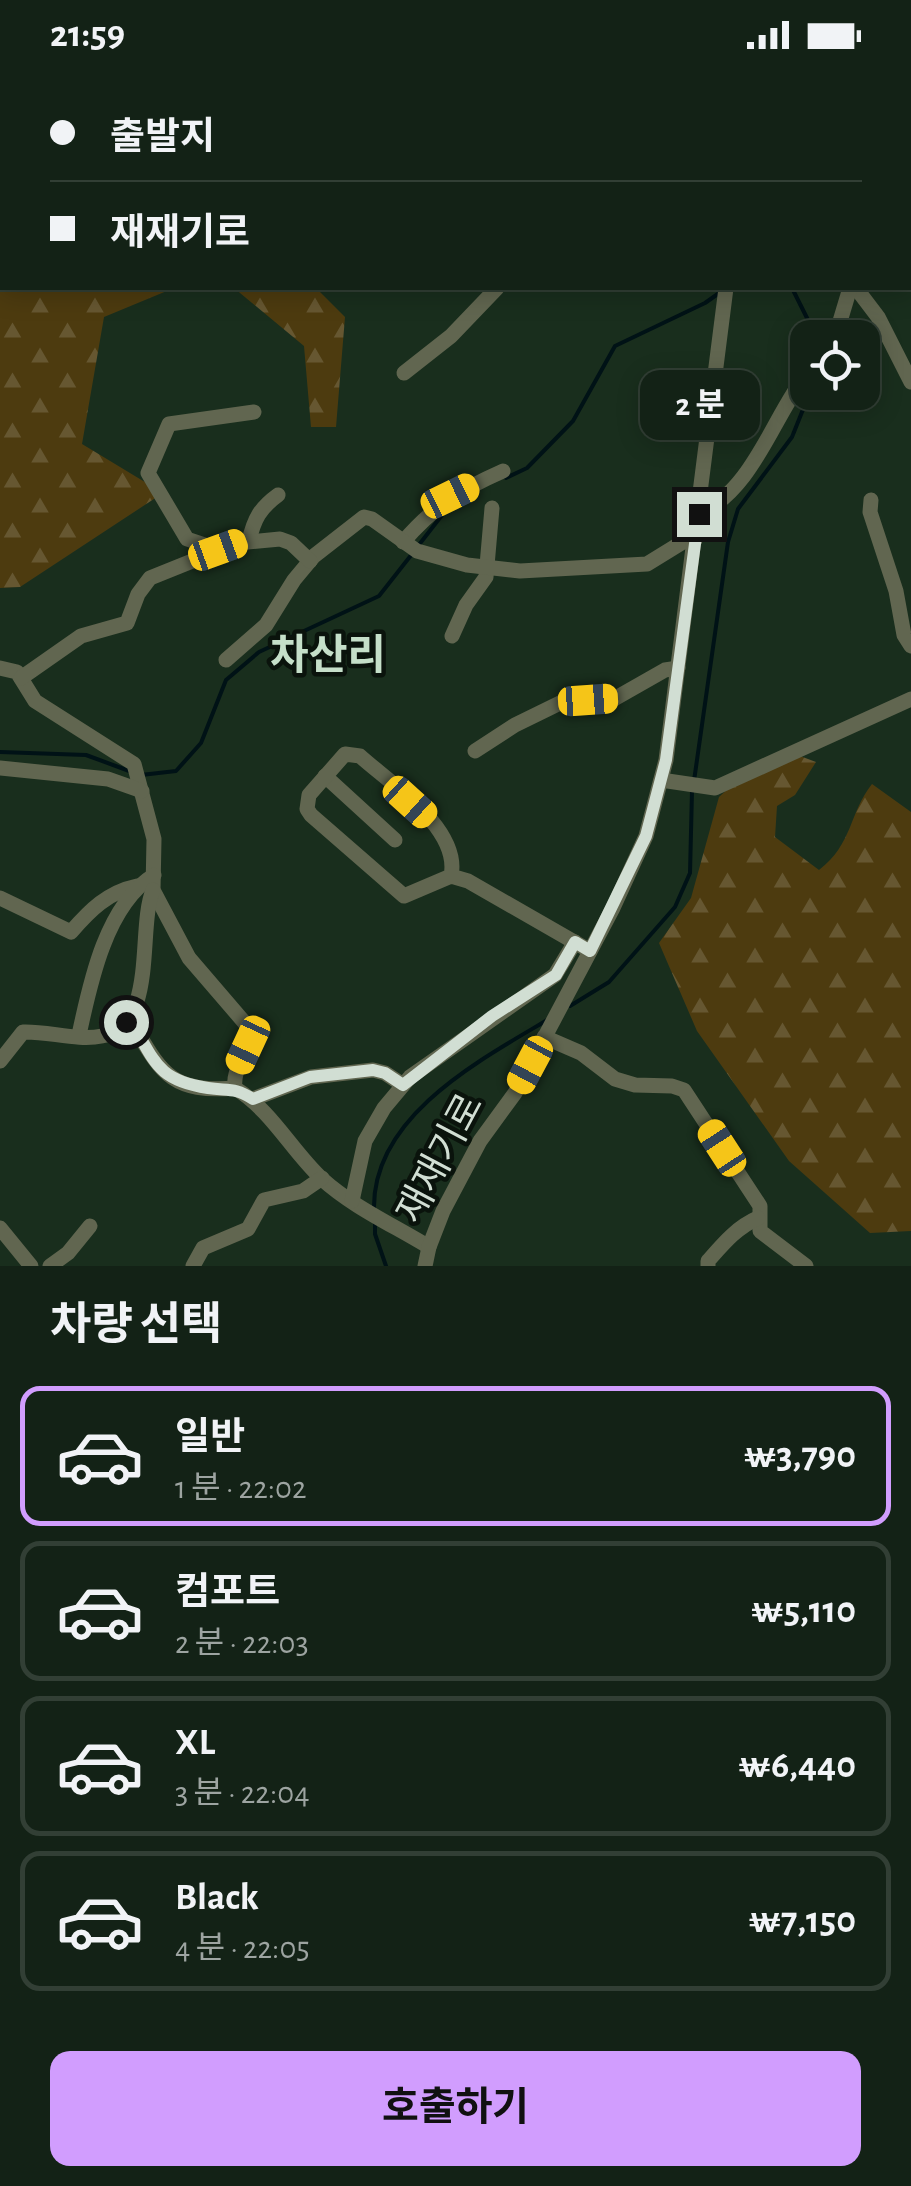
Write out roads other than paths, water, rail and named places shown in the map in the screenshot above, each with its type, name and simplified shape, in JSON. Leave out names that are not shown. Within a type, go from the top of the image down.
[{"type":"street","points":[[404,374],[451,336],[496,290]]},
{"type":"street","points":[[841,320],[852,290]]},
{"type":"street","points":[[855,290],[878,317],[911,382]]},
{"type":"street","points":[[356,1204],[365,1141],[384,1108],[403,1085],[584,951],[646,836],[661,780],[678,668],[725,292]]},
{"type":"street","points":[[699,514],[724,499],[740,480],[790,400]]},
{"type":"street","points":[[214,552],[206,544],[188,539],[148,473],[169,424],[254,412]]},
{"type":"street","points":[[410,546],[424,517],[450,496],[503,472]]},
{"type":"street","points":[[249,541],[254,519],[278,496]]},
{"type":"street","points":[[871,500],[870,512],[896,591],[904,635],[911,646]]},
{"type":"street","points":[[452,636],[466,605],[486,577],[492,508]]},
{"type":"street","points":[[226,660],[266,626],[310,561],[332,539],[364,517],[410,546],[467,565],[520,572],[646,564],[686,540],[695,540]]},
{"type":"street","points":[[21,678],[81,636],[127,623],[138,594],[150,578],[214,552],[249,541],[280,539],[292,543],[310,561]]},
{"type":"street","points":[[670,552],[691,568]]},
{"type":"street","points":[[0,668],[17,672],[36,701],[134,764],[154,839],[144,929],[144,972],[129,1018],[103,1036],[24,1032],[0,1061]]},
{"type":"street","points":[[476,751],[515,725],[562,702],[614,699],[665,670],[678,668]]},
{"type":"street","points":[[661,780],[715,788],[911,698]]},
{"type":"street","points":[[451,876],[452,850],[436,824],[360,756],[345,754],[309,795],[306,810],[404,896],[451,876],[468,881],[584,951]]},
{"type":"street","points":[[0,768],[141,786]]},
{"type":"street","points":[[325,776],[395,840]]},
{"type":"street","points":[[0,898],[71,932],[89,910],[114,892],[148,884]]},
{"type":"street","points":[[79,1035],[103,945],[148,884]]},
{"type":"street","points":[[148,884],[189,958],[250,1029],[235,1088]]},
{"type":"street","name":"재재기로","points":[[425,1266],[443,1212],[480,1142],[515,1093],[584,951]]},
{"type":"street","points":[[129,1018],[154,1062],[171,1079],[217,1090],[235,1088],[253,1099],[322,1178],[356,1204],[429,1247]]},
{"type":"street","points":[[545,1034],[581,1053],[614,1079],[684,1090],[760,1206],[760,1231],[806,1266]]},
{"type":"street","points":[[253,1099],[310,1077],[373,1070],[403,1085]]},
{"type":"street","points":[[193,1266],[203,1248],[248,1229],[264,1200],[303,1191],[322,1178]]},
{"type":"street","points":[[708,1266],[726,1240],[758,1218]]},
{"type":"street","points":[[50,1266],[68,1253],[90,1226]]},
{"type":"street","points":[[0,1228],[31,1266]]},
{"type":"waterway","points":[[793,290],[808,320]]},
{"type":"waterway","points":[[506,478],[527,468],[573,421],[615,346],[722,291]]},
{"type":"waterway","points":[[694,781],[728,542],[738,509],[792,437],[803,410]]},
{"type":"waterway","points":[[418,546],[446,510]]},
{"type":"waterway","points":[[141,775],[176,771],[201,743],[226,680],[259,652],[379,596],[412,554]]},
{"type":"waterway","points":[[0,752],[86,755],[132,772]]},
{"type":"waterway","points":[[570,1006],[609,982],[675,907],[690,873],[692,791]]},
{"type":"waterway","points":[[374,1208],[378,1175],[391,1145],[411,1119],[463,1073],[549,1019]]},
{"type":"waterway","points":[[375,1223],[386,1266]]},
{"type":"district","name":"차산리","points":[[328,656]]}]
